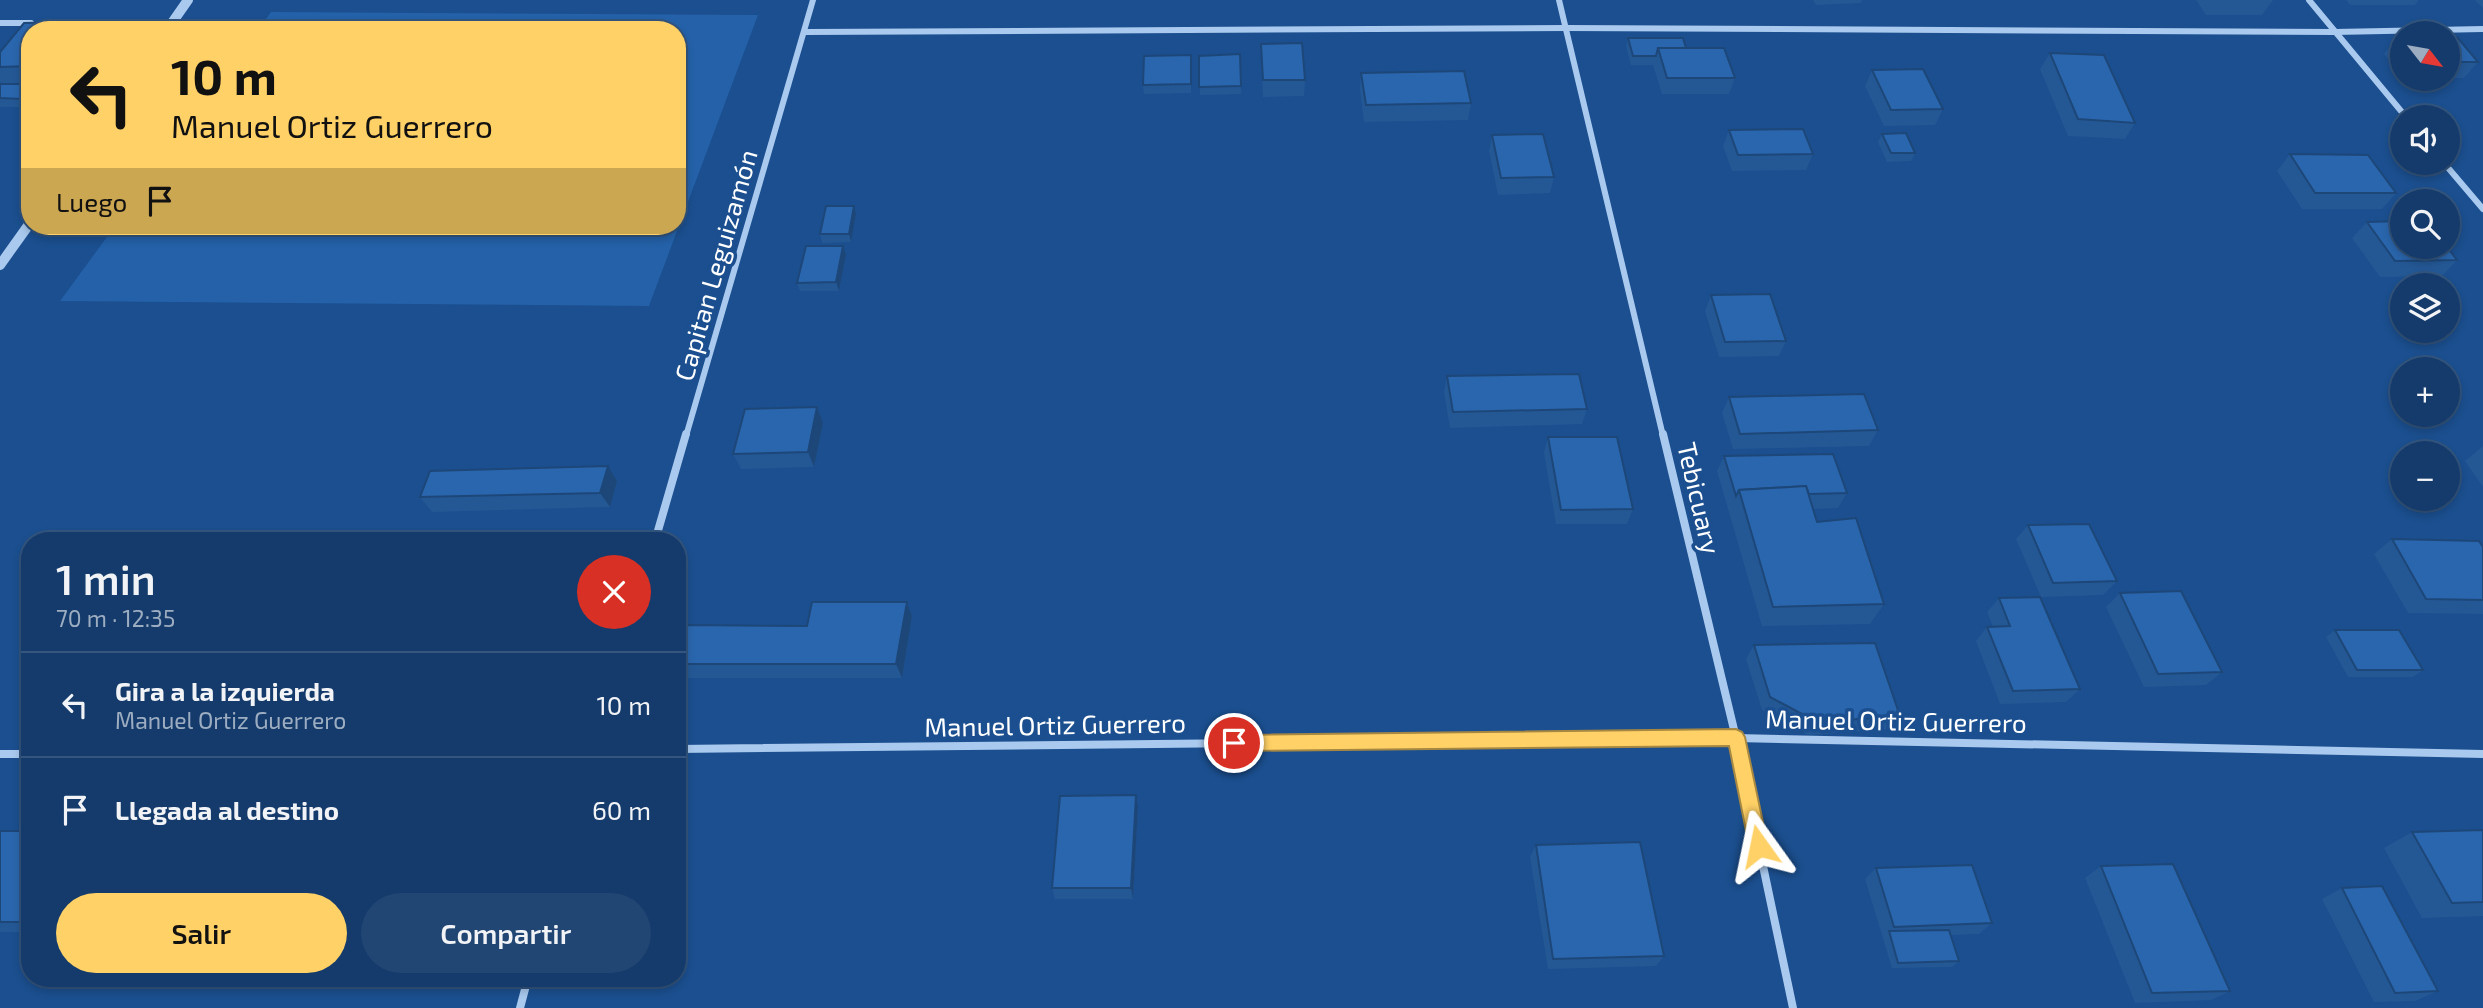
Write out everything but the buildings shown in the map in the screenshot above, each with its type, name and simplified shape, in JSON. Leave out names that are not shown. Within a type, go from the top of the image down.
[{"type":"street","points":[[173,21],[188,0]]},
{"type":"street","name":"Capitan Leguizamón","points":[[658,532],[813,0]]},
{"type":"street","name":"Tebicuary","points":[[1559,0],[1736,737],[1793,1008]]},
{"type":"street","points":[[2309,0],[2396,105]]},
{"type":"street","points":[[0,23],[21,23]]},
{"type":"street","points":[[805,32],[1566,28],[2335,32],[2483,29]]},
{"type":"street","points":[[2454,175],[2483,209]]},
{"type":"street","points":[[0,265],[21,235]]},
{"type":"street","name":"Manuel Ortiz Guerrero","points":[[686,748],[1736,737],[2483,754]]},
{"type":"street","points":[[0,754],[21,754]]},
{"type":"street","points":[[520,1008],[526,987]]},
{"type":"shaded area","points":[[271,12],[758,15],[686,207],[686,21],[264,21]]},
{"type":"shaded area","points":[[108,235],[676,235],[649,306],[60,301]]},
{"type":"route","points":[[1234,743],[1736,737],[1759,846]]}]
